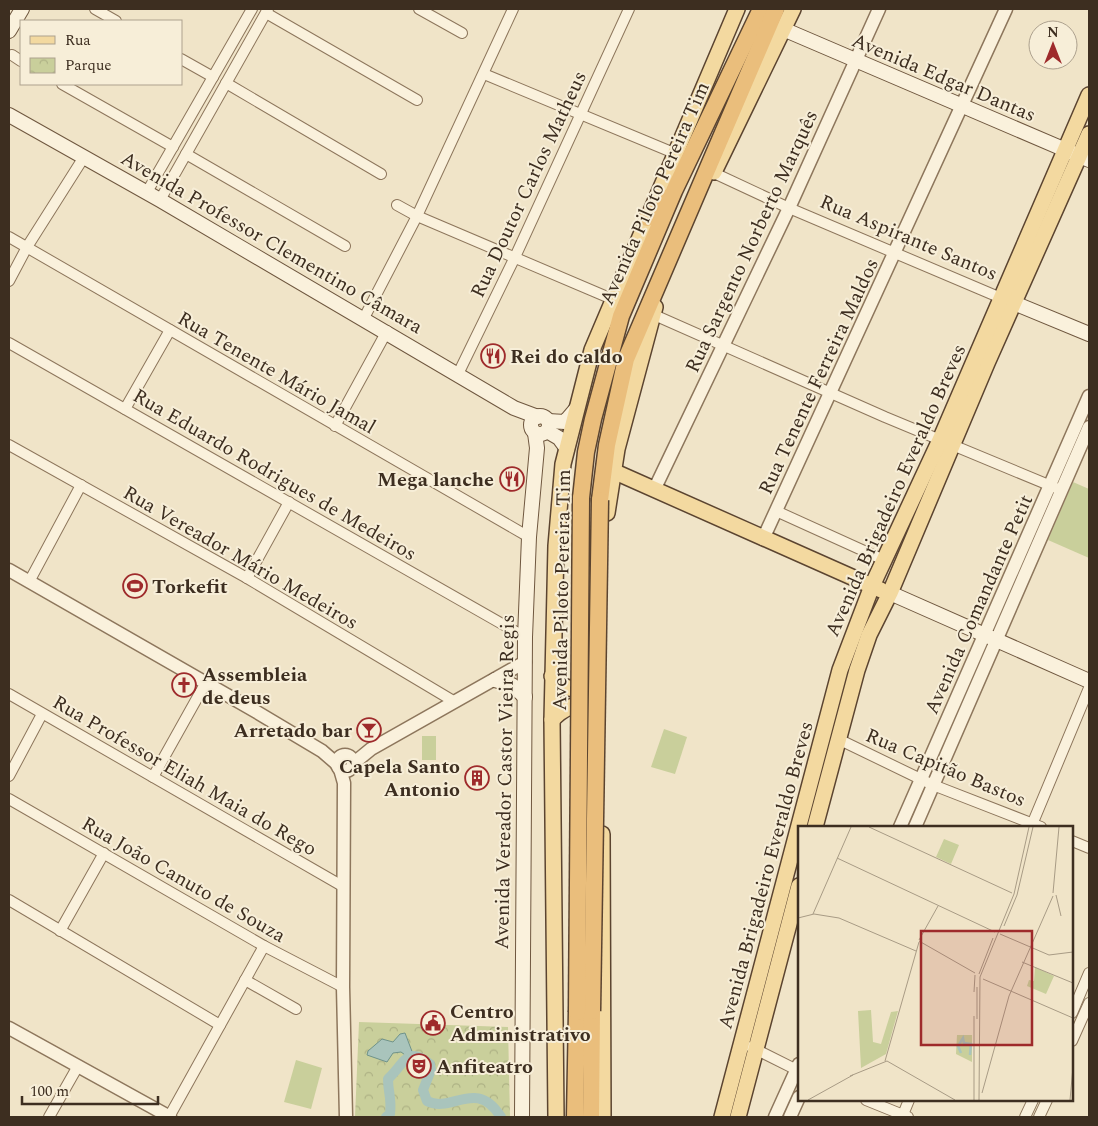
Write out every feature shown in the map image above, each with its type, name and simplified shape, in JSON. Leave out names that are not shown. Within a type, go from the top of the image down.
[{"type":"highway","name":"Avenida Piloto Pereira Tim","points":[[591,1117],[585,1012],[581,498],[586,452],[593,419],[622,316],[674,192],[761,9]]},
{"type":"highway","name":"Avenida Piloto Pereira Tim","points":[[575,1117],[585,1012],[600,500],[608,439],[626,359],[776,9]]},
{"type":"highway","points":[[647,218],[674,192]]},
{"type":"main road","points":[[9,31],[22,9]]},
{"type":"main road","points":[[556,1117],[552,676],[557,514],[567,448],[592,350],[612,299],[737,9]]},
{"type":"main road","points":[[603,1117],[603,565],[613,471],[652,314],[714,173],[793,9]]},
{"type":"main road","name":"Avenida Edgar Dantas","points":[[783,29],[1084,158]]},
{"type":"main road","name":"Avenida Brigadeiro Everaldo Breves","points":[[815,826],[866,644],[890,593],[1001,298],[1089,95]]},
{"type":"main road","name":"Avenida Professor Clementino Câmara","points":[[9,115],[147,192],[458,374],[559,438],[567,448]]},
{"type":"main road","name":"Avenida Brigadeiro Everaldo Breves","points":[[808,826],[840,670],[872,586],[1015,304],[1084,158],[1089,134]]},
{"type":"main road","name":"Rua Aspirante Santos","points":[[1001,298],[1089,334]]},
{"type":"main road","points":[[540,427],[565,422],[576,409]]},
{"type":"main road","name":"Avenida Vereador Castor Vieira Regis","points":[[522,1117],[525,637],[529,537],[540,427]]},
{"type":"main road","points":[[613,471],[655,488],[763,540],[890,593],[1089,681]]},
{"type":"main road","points":[[552,676],[559,686],[570,689],[582,689],[591,687],[602,676]]},
{"type":"main road","points":[[494,680],[512,685],[525,697]]},
{"type":"main road","points":[[552,720],[569,707],[586,706],[602,716]]},
{"type":"main road","name":"Avenida Brigadeiro Everaldo Breves","points":[[738,1117],[798,874]]},
{"type":"main road","name":"Avenida Brigadeiro Everaldo Breves","points":[[722,1117],[741,1042],[794,893]]},
{"type":"street","points":[[95,9],[114,20]]},
{"type":"street","points":[[147,192],[252,9]]},
{"type":"street","points":[[419,9],[462,33]]},
{"type":"street","points":[[364,318],[417,216],[513,9]]},
{"type":"street","name":"Rua Doutor Carlos Matheus","points":[[458,374],[515,257],[629,9]]},
{"type":"street","name":"Rua Sargento Norberto Marquês","points":[[655,488],[789,208],[879,9]]},
{"type":"street","name":"Rua Tenente Ferreira Maldos","points":[[763,540],[1006,9]]},
{"type":"street","points":[[160,200],[267,11],[417,100]]},
{"type":"street","points":[[230,47],[242,54]]},
{"type":"street","points":[[182,60],[213,77]]},
{"type":"street","points":[[484,74],[674,154]]},
{"type":"street","points":[[226,83],[381,174]]},
{"type":"street","points":[[64,85],[173,147]]},
{"type":"street","points":[[189,119],[202,126]]},
{"type":"street","points":[[186,154],[345,246]]},
{"type":"street","points":[[9,281],[27,247],[84,157]]},
{"type":"street","name":"Rua Aspirante Santos","points":[[714,173],[789,208],[1001,298]]},
{"type":"street","points":[[397,204],[417,216],[612,299]]},
{"type":"street","name":"Rua Tenente Mário Jamal","points":[[9,237],[529,537]]},
{"type":"street","points":[[652,314],[946,443],[1056,488]]},
{"type":"street","points":[[125,409],[170,330]]},
{"type":"street","points":[[336,426],[387,332]]},
{"type":"street","name":"Rua Eduardo Rodrigues de Medeiros","points":[[9,343],[525,637]]},
{"type":"street","name":"Avenida Comandante Petit","points":[[901,826],[927,782],[1056,488],[1089,396]]},
{"type":"street","name":"Avenida Comandante Petit","points":[[1056,488],[1089,427]]},
{"type":"street","name":"Rua Vereador Mário Medeiros","points":[[9,445],[247,578],[455,702]]},
{"type":"street","points":[[29,582],[81,485]]},
{"type":"street","points":[[247,578],[289,502]]},
{"type":"street","points":[[776,511],[884,560]]},
{"type":"street","points":[[9,570],[205,684],[346,763]]},
{"type":"street","points":[[346,763],[525,662]]},
{"type":"street","points":[[153,777],[205,684]]},
{"type":"street","points":[[1035,826],[1089,688]]},
{"type":"street","name":"Rua Professor Eliah Maia do Rego","points":[[9,694],[344,887]]},
{"type":"street","points":[[9,776],[42,714]]},
{"type":"street","name":"Rua Capitão Bastos","points":[[838,739],[927,782],[1035,826]]},
{"type":"street","points":[[346,763],[344,783],[343,987],[346,1117]]},
{"type":"street","name":"Avenida Comandante Petit","points":[[915,826],[927,782]]},
{"type":"street","name":"Rua João Canuto de Souza","points":[[9,799],[264,946],[343,987]]},
{"type":"street","points":[[1073,841],[1089,848]]},
{"type":"street","points":[[60,930],[104,853]]},
{"type":"street","points":[[9,900],[220,1025]]},
{"type":"street","points":[[9,1028],[170,1117],[264,946]]},
{"type":"street","points":[[1073,1008],[1089,973]]},
{"type":"street","points":[[245,980],[296,1009]]},
{"type":"street","points":[[1073,1039],[1087,1015],[1089,1003]]},
{"type":"street","points":[[1073,1010],[1087,1015]]},
{"type":"street","points":[[741,1042],[798,1068],[775,1117]]},
{"type":"street","points":[[49,1117],[78,1066]]},
{"type":"street","points":[[790,1117],[798,1099]]},
{"type":"street","points":[[868,1101],[904,1117],[909,1101]]},
{"type":"street","points":[[1026,1117],[1033,1101]]},
{"type":"street","points":[[1040,1117],[1047,1101]]},
{"type":"green space","points":[[1073,482],[1089,489],[1089,558],[1048,540]]},
{"type":"green space","points":[[664,729],[687,737],[675,774],[651,767]]},
{"type":"green space","points":[[422,736],[436,736],[436,760],[422,760]]},
{"type":"green space","points":[[359,1022],[508,1027],[510,1117],[355,1117]]},
{"type":"green space","points":[[296,1060],[322,1068],[311,1109],[284,1102]]},
{"type":"water","points":[[405,1033],[413,1054],[408,1057],[401,1052],[393,1053],[387,1062],[367,1055],[368,1051],[382,1039],[393,1042],[400,1034]]},
{"type":"waterway","points":[[386,1117],[390,1114],[388,1079],[411,1056],[416,1056],[430,1064],[431,1070],[423,1090],[427,1101],[436,1104],[473,1098],[482,1099],[492,1105],[501,1117]]},
{"type":"place","name":"Rei do caldo","points":[[493,356]]},
{"type":"place","name":"Mega lanche","points":[[512,479]]},
{"type":"place","name":"Torkefit","points":[[135,586]]},
{"type":"place","name":"Assembleia de deus","points":[[184,685]]},
{"type":"place","name":"Arretado bar","points":[[369,730]]},
{"type":"place","name":"Capela Santo Antonio","points":[[477,778]]},
{"type":"place","name":"Centro Administrativo","points":[[433,1023]]},
{"type":"place","name":"Anfiteatro","points":[[419,1066]]}]
